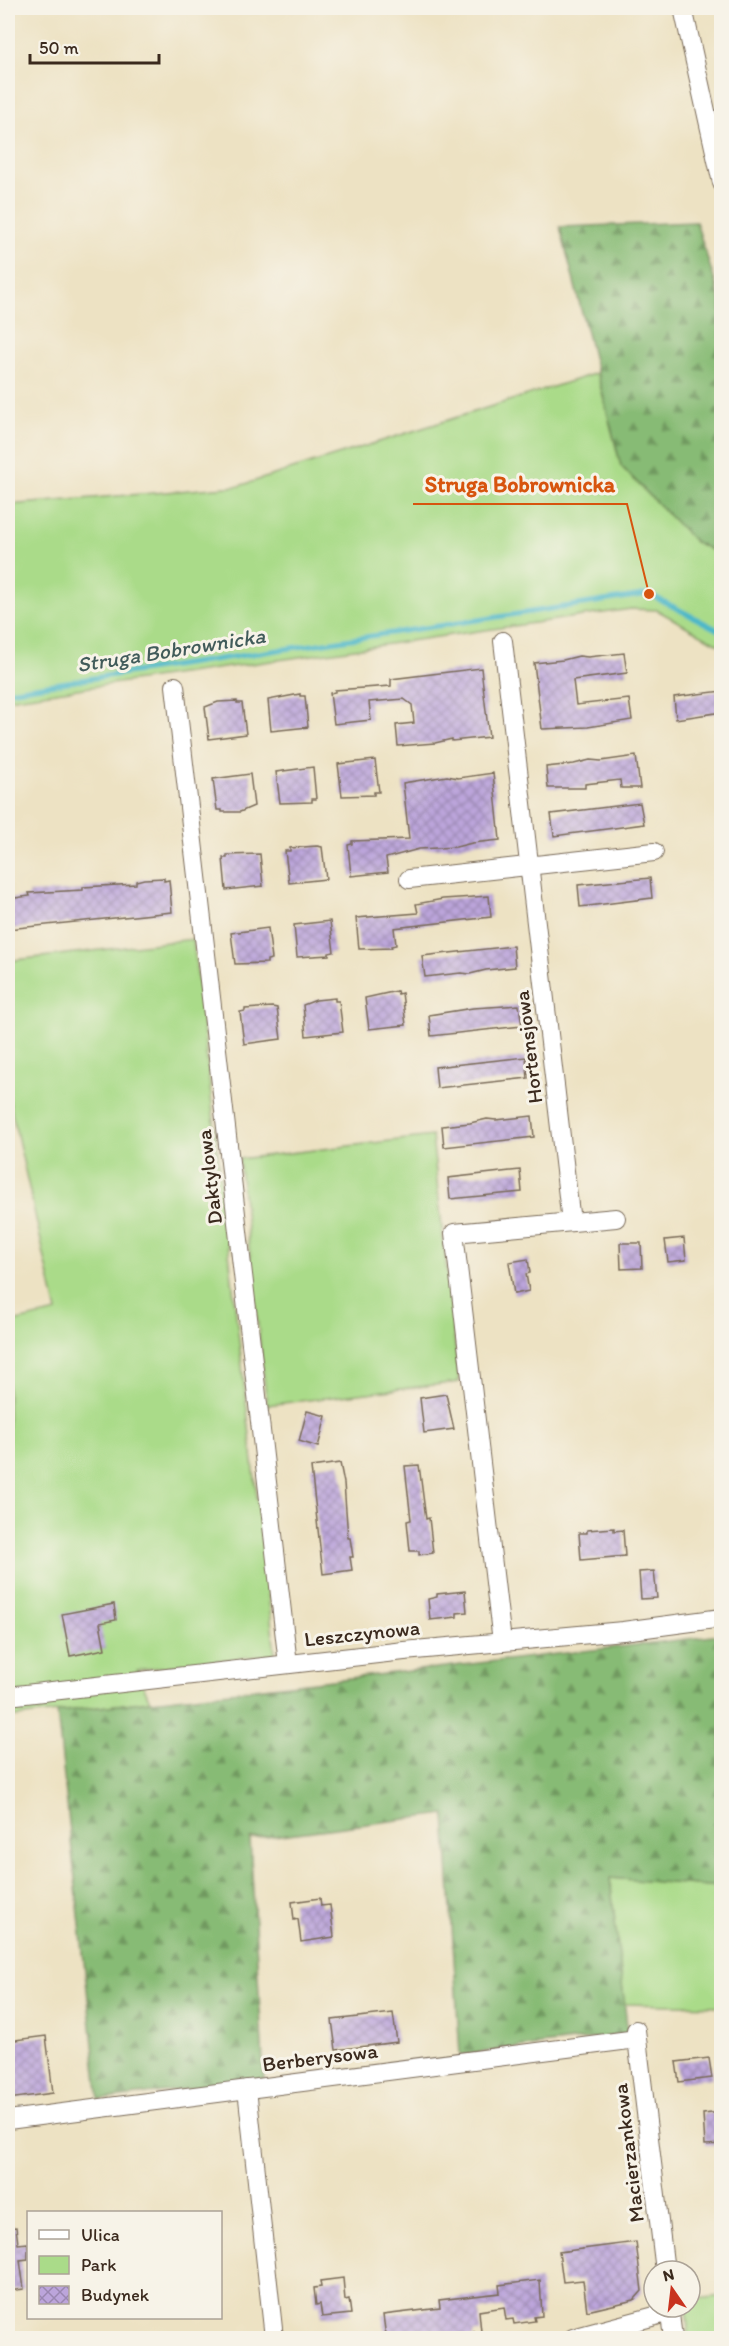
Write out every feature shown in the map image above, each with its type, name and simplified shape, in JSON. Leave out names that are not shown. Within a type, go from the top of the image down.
[{"type":"street","points":[[683,8],[722,183]]},
{"type":"street","name":"Hortensjowa","points":[[503,641],[571,1222]]},
{"type":"street","name":"Daktylowa","points":[[175,686],[288,1664]]},
{"type":"street","points":[[409,879],[654,852]]},
{"type":"street","points":[[502,1642],[454,1233],[616,1218]]},
{"type":"street","name":"Leszczynowa","points":[[8,1696],[288,1664],[623,1631],[722,1618]]},
{"type":"street","name":"Berberysowa","points":[[8,2120],[637,2035]]},
{"type":"street","name":"Macierzankowa","points":[[637,2035],[664,2259]]},
{"type":"street","points":[[247,2089],[274,2338]]},
{"type":"street","points":[[573,2338],[642,2318]]},
{"type":"street","points":[[671,2319],[673,2338]]},
{"type":"green space","points":[[696,222],[721,301],[721,555],[695,542],[621,466],[560,227]]},
{"type":"green space","points":[[597,373],[621,466],[695,542],[721,555],[721,646],[657,610],[631,609],[8,699],[8,505],[239,486]]},
{"type":"green space","points":[[193,939],[275,1654],[137,1670],[150,1701],[8,1718],[8,1323],[57,1312],[8,1095],[8,961]]},
{"type":"green space","points":[[432,1136],[459,1382],[267,1405],[239,1159]]},
{"type":"green space","points":[[721,1635],[721,1887],[610,1878],[628,2034],[460,2055],[445,1814],[250,1839],[264,2079],[99,2100],[57,1712]]},
{"type":"green space","points":[[610,1878],[721,1887],[721,2006],[624,2004]]},
{"type":"green space","points":[[721,2296],[721,2338],[689,2338],[687,2319],[702,2319],[702,2298]]},
{"type":"building","points":[[624,653],[627,673],[573,680],[576,705],[629,699],[632,720],[588,727],[542,729],[534,663],[579,656]]},
{"type":"building","points":[[481,668],[489,737],[398,746],[396,725],[414,723],[412,705],[404,699],[369,702],[371,720],[334,724],[330,693],[335,690],[391,686],[391,679]]},
{"type":"building","points":[[722,691],[722,712],[676,719],[674,697]]},
{"type":"building","points":[[300,694],[300,696],[305,696],[308,727],[271,731],[268,700]]},
{"type":"building","points":[[237,701],[237,703],[242,703],[246,734],[209,739],[205,707],[218,702]]},
{"type":"building","points":[[636,756],[640,788],[621,788],[620,780],[585,784],[585,788],[548,788],[546,767]]},
{"type":"building","points":[[375,760],[379,792],[374,792],[374,795],[342,796],[338,764]]},
{"type":"building","points":[[313,767],[316,799],[312,799],[312,802],[280,803],[276,772]]},
{"type":"building","points":[[493,773],[500,840],[456,847],[419,849],[386,858],[388,872],[351,876],[348,845],[352,844],[352,841],[409,839],[403,783],[447,776],[458,778]]},
{"type":"building","points":[[250,774],[254,806],[240,812],[217,810],[213,779]]},
{"type":"building","points":[[640,803],[644,824],[554,836],[551,814]]},
{"type":"building","points":[[322,847],[326,879],[289,883],[285,851],[290,851],[290,848]]},
{"type":"building","points":[[260,854],[263,886],[226,890],[223,858],[227,858],[227,855]]},
{"type":"building","points":[[164,878],[164,881],[169,880],[172,912],[8,929],[8,899],[30,896],[29,893],[83,890],[83,887],[136,884],[136,881],[144,879]]},
{"type":"building","points":[[650,878],[652,898],[580,907],[578,885]]},
{"type":"building","points":[[489,896],[491,917],[394,928],[396,945],[391,946],[392,948],[359,949],[356,918],[418,913],[416,904],[443,899]]},
{"type":"building","points":[[330,921],[334,952],[329,955],[297,957],[294,925]]},
{"type":"building","points":[[268,928],[272,959],[267,960],[267,963],[235,964],[231,933]]},
{"type":"building","points":[[513,946],[515,967],[470,974],[425,977],[422,956]]},
{"type":"building","points":[[397,991],[398,994],[402,993],[406,1025],[369,1029],[365,998]]},
{"type":"building","points":[[335,998],[335,1001],[339,1001],[343,1032],[306,1036],[303,1005],[316,1000]]},
{"type":"building","points":[[519,1005],[522,1026],[431,1036],[429,1015],[473,1008]]},
{"type":"building","points":[[277,1008],[281,1039],[244,1044],[240,1012],[245,1009]]},
{"type":"building","points":[[526,1057],[528,1078],[437,1088],[435,1067]]},
{"type":"building","points":[[532,1116],[534,1137],[444,1147],[442,1126],[487,1119]]},
{"type":"building","points":[[520,1170],[522,1192],[450,1199],[448,1178]]},
{"type":"building","points":[[684,1238],[686,1260],[668,1262],[665,1240]]},
{"type":"building","points":[[620,1243],[641,1243],[642,1268],[621,1269]]},
{"type":"building","points":[[528,1259],[530,1273],[526,1274],[529,1291],[514,1294],[509,1262]]},
{"type":"building","points":[[446,1394],[454,1429],[424,1433],[420,1398]]},
{"type":"building","points":[[307,1411],[326,1416],[318,1447],[299,1441]]},
{"type":"building","points":[[340,1463],[344,1483],[348,1538],[350,1538],[353,1557],[350,1557],[352,1570],[323,1574],[311,1467]]},
{"type":"building","points":[[419,1465],[433,1553],[419,1555],[419,1551],[410,1551],[407,1521],[411,1520],[405,1466]]},
{"type":"building","points":[[614,1528],[614,1531],[623,1530],[625,1556],[581,1560],[579,1533],[587,1533],[587,1530]]},
{"type":"building","points":[[654,1571],[657,1598],[641,1599],[639,1572]]},
{"type":"building","points":[[465,1591],[467,1612],[457,1613],[457,1617],[430,1620],[428,1599],[437,1597],[437,1594]]},
{"type":"building","points":[[114,1604],[116,1620],[100,1623],[105,1649],[70,1656],[62,1614]]},
{"type":"building","points":[[320,1898],[321,1906],[330,1905],[334,1937],[301,1942],[298,1919],[294,1920],[292,1902]]},
{"type":"building","points":[[393,2013],[397,2042],[336,2050],[332,2020]]},
{"type":"building","points":[[46,2036],[53,2093],[8,2099],[8,2041]]},
{"type":"building","points":[[709,2058],[712,2078],[679,2082],[676,2062]]},
{"type":"building","points":[[722,2112],[722,2144],[705,2145],[703,2114]]},
{"type":"building","points":[[16,2227],[18,2244],[27,2243],[27,2259],[20,2260],[24,2289],[8,2291],[8,2228]]},
{"type":"building","points":[[636,2242],[642,2291],[634,2300],[587,2311],[583,2280],[563,2282],[559,2252]]},
{"type":"building","points":[[343,2278],[345,2300],[349,2299],[351,2314],[322,2317],[320,2304],[316,2305],[314,2288],[321,2287],[320,2281]]},
{"type":"building","points":[[540,2280],[542,2316],[534,2317],[535,2321],[514,2324],[513,2319],[506,2320],[504,2307],[479,2311],[481,2332],[474,2332],[474,2337],[453,2338],[453,2335],[388,2338],[385,2330],[383,2315],[440,2308],[439,2300],[500,2293],[499,2285]]},
{"type":"waterway","name":"Struga Bobrownicka","points":[[8,691],[649,594],[722,632]]},
{"type":"place","name":"Struga Bobrownicka","points":[[649,594]]}]
